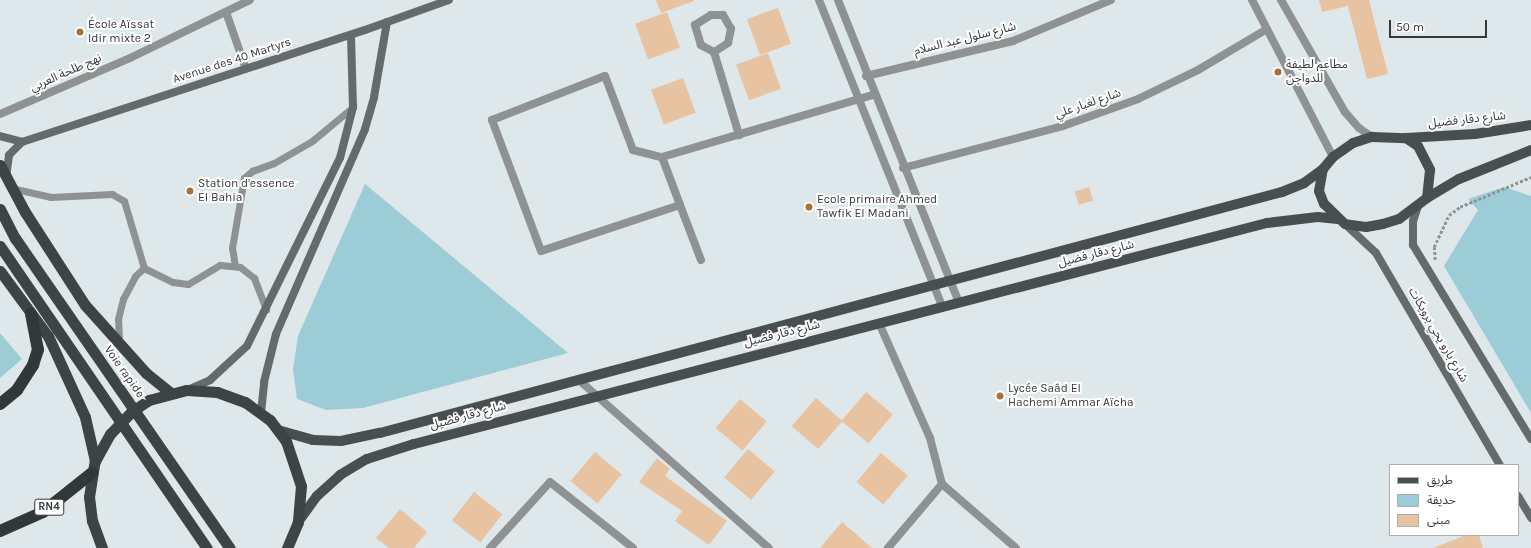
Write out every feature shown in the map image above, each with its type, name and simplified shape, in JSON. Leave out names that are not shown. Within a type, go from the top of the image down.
[{"type":"highway","points":[[0,165],[8,183],[85,305],[119,345],[170,393]]},
{"type":"highway","name":"Voie rapide","points":[[0,209],[15,238],[230,548]]},
{"type":"highway","points":[[0,246],[207,548]]},
{"type":"highway","points":[[0,271],[48,336],[85,417],[95,461]]},
{"type":"highway","points":[[0,404],[17,390],[33,366],[38,350],[31,314]]},
{"type":"highway","points":[[102,548],[92,521],[89,497],[95,461],[110,434],[131,412],[148,400],[170,393],[187,390],[217,392],[245,402],[261,413],[278,430],[298,470],[302,486],[298,522],[290,545]]},
{"type":"highway","name":"RN4","points":[[0,531],[43,512],[92,473]]},
{"type":"main road","name":"Avenue des 40 Martyrs","points":[[22,142],[351,35],[449,0]]},
{"type":"main road","points":[[261,413],[264,382],[276,334],[365,129],[374,97],[387,22]]},
{"type":"main road","points":[[187,390],[210,380],[228,367],[247,346],[340,158],[353,107],[351,35]]},
{"type":"main road","name":"شارع دقار فضيل","points":[[1406,138],[1475,134],[1531,125]]},
{"type":"main road","points":[[0,136],[22,142],[10,155],[8,183]]},
{"type":"main road","points":[[1427,198],[1431,183],[1430,170],[1418,146],[1406,138],[1372,137],[1353,143],[1333,157],[1323,169],[1319,191],[1324,204],[1341,222],[1366,227],[1383,224],[1399,219],[1427,198],[1459,179],[1531,150]]},
{"type":"main road","name":"شارع دقار فضيل","points":[[278,430],[313,440],[341,441],[580,381],[950,280],[1282,192],[1304,184],[1323,169]]},
{"type":"main road","name":"شارع بارو يحي برويكات","points":[[1418,206],[1412,221],[1413,245],[1531,439]]},
{"type":"main road","name":"شارع دقار فضيل","points":[[298,522],[317,496],[340,475],[368,459],[596,395],[1260,225],[1297,218],[1341,222]]},
{"type":"main road","name":"شارع بارو يحي برويكات","points":[[1341,222],[1376,254],[1499,464]]},
{"type":"main road","points":[[308,223],[321,230]]},
{"type":"main road","points":[[1519,498],[1531,518]]},
{"type":"street","name":"نهج طلحة العربي","points":[[0,114],[74,84],[250,0]]},
{"type":"street","points":[[819,0],[942,306]]},
{"type":"street","points":[[838,0],[866,76],[950,280],[958,303]]},
{"type":"street","name":"شارع سلول عبد السلام","points":[[866,76],[1013,41],[1111,0]]},
{"type":"street","points":[[1252,0],[1333,157]]},
{"type":"street","points":[[1281,0],[1345,112],[1359,128],[1372,137]]},
{"type":"street","points":[[226,12],[246,69]]},
{"type":"street","points":[[714,52],[728,43],[731,29],[723,15],[711,15],[694,25],[701,45],[714,52],[739,135]]},
{"type":"street","name":"شارع لغبار علي","points":[[903,168],[1063,126],[1138,99],[1198,70],[1267,29]]},
{"type":"street","points":[[680,206],[541,251],[492,120],[605,76],[633,150],[662,157],[874,95]]},
{"type":"street","points":[[662,157],[701,260]]},
{"type":"street","points":[[879,323],[930,438],[942,484],[1016,548]]},
{"type":"street","points":[[580,381],[769,548]]},
{"type":"street","points":[[490,548],[550,482],[633,548]]},
{"type":"street","points":[[888,548],[942,484]]},
{"type":"lane","points":[[235,266],[232,248],[244,178],[252,170],[274,163],[312,141],[353,107]]},
{"type":"lane","points":[[8,183],[51,197],[112,194],[124,201],[144,268],[173,282],[188,284],[220,264],[235,266],[254,278],[266,310]]},
{"type":"lane","points":[[119,345],[118,319],[124,299],[135,276],[144,268]]},
{"type":"path","points":[[1436,264],[1434,247],[1449,215],[1460,207],[1531,178]]},
{"type":"green space","points":[[365,184],[568,353],[363,408],[326,410],[297,399],[293,369],[298,336]]},
{"type":"green space","points":[[1504,187],[1531,196],[1531,413],[1444,266],[1478,210],[1468,199]]},
{"type":"green space","points":[[0,333],[22,359],[0,378]]},
{"type":"building","points":[[656,0],[694,0],[694,1],[661,13]]},
{"type":"building","points":[[1319,0],[1369,0],[1388,74],[1367,79],[1348,6],[1322,12]]},
{"type":"building","points":[[778,8],[791,44],[760,55],[747,19]]},
{"type":"building","points":[[667,12],[680,48],[648,59],[635,24]]},
{"type":"building","points":[[768,53],[781,89],[749,100],[736,65]]},
{"type":"building","points":[[683,78],[696,113],[664,124],[651,90]]},
{"type":"building","points":[[1089,187],[1093,200],[1079,205],[1075,191]]},
{"type":"building","points":[[866,392],[893,414],[868,444],[842,421]]},
{"type":"building","points":[[816,398],[842,421],[818,449],[792,426]]},
{"type":"building","points":[[740,399],[767,421],[742,451],[716,428]]},
{"type":"building","points":[[748,449],[775,471],[751,500],[724,477]]},
{"type":"building","points":[[595,452],[622,474],[597,504],[571,481]]},
{"type":"building","points":[[881,453],[908,475],[883,505],[857,482]]},
{"type":"building","points":[[657,458],[670,469],[665,476],[727,521],[709,545],[675,521],[682,511],[639,482]]},
{"type":"building","points":[[474,492],[502,514],[480,543],[452,520]]},
{"type":"building","points":[[400,509],[427,532],[414,548],[389,548],[376,538]]},
{"type":"building","points":[[842,522],[872,548],[820,548]]},
{"type":"building","points":[[1463,536],[1479,536],[1483,548],[1433,548]]},
{"type":"place","name":"École Aïssat Idir mixte 2","points":[[80,32]]},
{"type":"place","name":"مطاعم لطيفة للدواجن","points":[[1278,72]]},
{"type":"place","name":"Station d'essence El Bahia","points":[[190,191]]},
{"type":"place","name":"Ecole primaire Ahmed Tawfik El Madani","points":[[809,207]]},
{"type":"place","name":"Lycée Saâd El Hachemi Ammar Aïcha","points":[[1000,396]]}]
